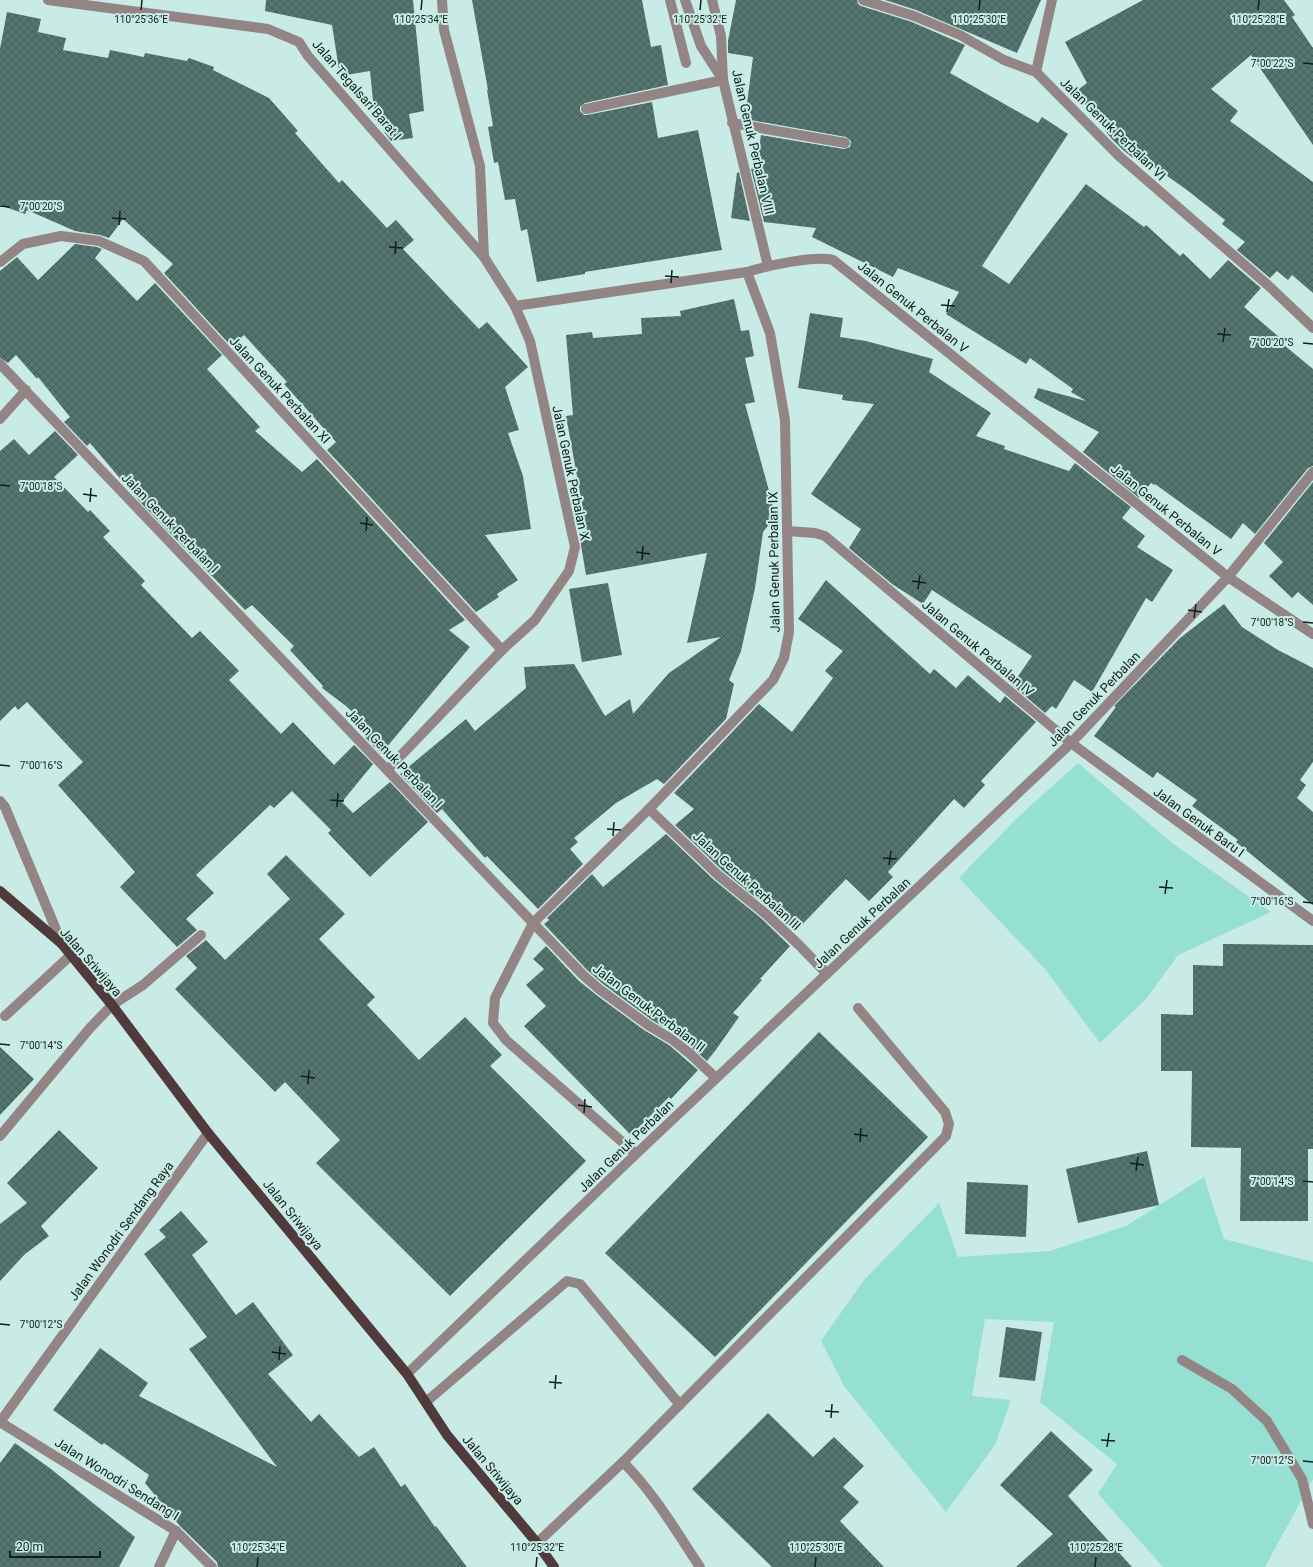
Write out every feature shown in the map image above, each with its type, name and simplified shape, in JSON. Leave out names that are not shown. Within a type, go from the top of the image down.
[{"type":"main road","name":"Jalan Sriwijaya","points":[[0,891],[62,944],[112,1005],[208,1133],[407,1374],[447,1435],[537,1544],[554,1567]]},
{"type":"street","name":"Jalan Tegalsari Barat I","points":[[48,0],[268,29],[299,42],[308,56],[484,257],[515,306]]},
{"type":"street","name":"Jalan Tegalsari Barat I","points":[[442,0],[444,30],[480,166],[484,257]]},
{"type":"street","points":[[670,0],[686,63]]},
{"type":"street","points":[[586,109],[723,80],[701,46],[685,0]]},
{"type":"street","name":"Jalan Genuk Perbalan VIII","points":[[712,0],[722,36],[723,80],[732,123],[768,266]]},
{"type":"street","name":"Jalan Genuk Perbalan VI","points":[[863,0],[914,16],[960,35],[1004,60],[1036,72],[1119,156],[1270,287],[1313,328]]},
{"type":"street","points":[[1036,72],[1052,0]]},
{"type":"street","points":[[732,123],[845,143]]},
{"type":"street","name":"Jalan Genuk Perbalan XI","points":[[0,262],[24,244],[60,236],[99,241],[144,261],[502,650]]},
{"type":"street","name":"Jalan Genuk Perbalan V","points":[[515,306],[747,272],[768,266],[823,258],[833,260],[1228,577],[1313,634]]},
{"type":"street","name":"Jalan Genuk Perbalan IX","points":[[533,923],[649,809],[773,680],[784,658],[789,632],[791,531],[785,420],[770,333],[747,272]]},
{"type":"street","name":"Jalan Genuk Perbalan X","points":[[387,770],[502,650],[535,620],[569,571],[575,547],[530,341],[515,306]]},
{"type":"street","name":"Jalan Genuk Perbalan I","points":[[0,364],[533,923]]},
{"type":"street","points":[[0,419],[26,390]]},
{"type":"street","name":"Jalan Genuk Perbalan","points":[[407,1374],[636,1154],[1071,743],[1228,577],[1313,472]]},
{"type":"street","name":"Jalan Genuk Perbalan IV","points":[[791,531],[815,533],[825,536],[1071,743]]},
{"type":"street","name":"Jalan Genuk Baru I","points":[[1071,743],[1313,921]]},
{"type":"street","points":[[0,801],[4,807],[62,944]]},
{"type":"street","name":"Jalan Genuk Perbalan III","points":[[649,809],[718,875],[783,929],[827,974]]},
{"type":"street","points":[[533,923],[495,998],[493,1023],[506,1040],[636,1154]]},
{"type":"street","name":"Jalan Genuk Perbalan II","points":[[533,923],[584,975],[599,988],[648,1025],[673,1040],[716,1078]]},
{"type":"street","points":[[0,1136],[90,1028],[112,1005],[143,985],[201,935]]},
{"type":"street","points":[[5,1016],[71,955]]},
{"type":"street","points":[[537,1544],[623,1462],[946,1136],[949,1124],[945,1112],[858,1008]]},
{"type":"street","name":"Jalan Wonodri Sendang Raya","points":[[0,1422],[208,1133]]},
{"type":"street","points":[[426,1402],[568,1280],[580,1284],[680,1405]]},
{"type":"street","points":[[1182,1360],[1232,1389],[1267,1422],[1302,1479],[1313,1524]]},
{"type":"street","name":"Jalan Wonodri Sendang I","points":[[0,1422],[176,1531],[212,1567]]},
{"type":"street","points":[[623,1462],[638,1477],[700,1567]]},
{"type":"street","points":[[159,1567],[176,1531]]},
{"type":"green space","points":[[1078,763],[1172,843],[1271,912],[1178,955],[1147,998],[1100,1043],[1045,969],[959,878],[1016,819]]},
{"type":"green space","points":[[1204,1177],[1224,1239],[1313,1262],[1313,1479],[1265,1567],[1163,1567],[1098,1494],[1117,1464],[1040,1402],[1054,1322],[985,1319],[972,1396],[1011,1400],[995,1445],[946,1512],[844,1386],[821,1341],[864,1280],[939,1203],[958,1257],[1050,1251],[1126,1226]]},
{"type":"building","points":[[266,0],[413,0],[424,111],[409,114],[413,138],[391,141],[384,132],[381,119],[375,120],[370,71],[340,76],[332,25],[265,11]]},
{"type":"building","points":[[472,0],[642,0],[651,47],[661,45],[668,85],[585,103],[580,107],[580,111],[584,115],[587,115],[652,102],[658,138],[698,130],[722,250],[585,272],[585,274],[537,282],[527,229],[521,231],[515,199],[505,200],[498,162],[494,163],[488,127],[493,126]]},
{"type":"building","points":[[736,0],[857,0],[858,4],[861,6],[912,22],[965,45],[950,73],[1038,123],[1042,117],[1068,134],[982,266],[1009,284],[1086,184],[1144,227],[1146,225],[1180,256],[1183,253],[1210,279],[1228,260],[1261,288],[1244,307],[1286,343],[1284,345],[1313,369],[1313,466],[1308,468],[1255,534],[1243,523],[1231,539],[1155,484],[1154,485],[1151,483],[1139,498],[1083,452],[1099,432],[1034,398],[1038,388],[1086,401],[1071,392],[1073,389],[1030,358],[1026,364],[946,314],[959,292],[898,268],[893,277],[812,237],[816,228],[764,222],[751,169],[756,167],[761,135],[844,149],[850,147],[851,141],[846,137],[745,119],[753,57],[728,53],[728,41]]},
{"type":"building","points":[[885,0],[1041,0],[1017,53],[916,10]]},
{"type":"building","points":[[1143,0],[1284,0],[1295,15],[1292,17],[1313,48],[1313,145],[1251,55],[1211,89],[1238,111],[1230,121],[1313,182],[1313,293],[1292,275],[1288,280],[1277,271],[1270,278],[1237,250],[1245,242],[1222,224],[1225,220],[1187,190],[1136,154],[1133,158],[1123,150],[1111,138],[1075,92],[1087,83],[1065,42]]},
{"type":"building","points":[[7,12],[41,19],[38,32],[66,38],[63,50],[108,58],[110,50],[144,57],[145,53],[187,61],[189,58],[214,67],[213,70],[269,98],[298,131],[295,133],[339,183],[342,180],[387,228],[396,220],[414,240],[403,249],[479,329],[487,322],[528,367],[505,387],[519,430],[508,433],[523,476],[531,529],[485,535],[518,580],[497,594],[499,597],[476,612],[327,450],[336,442],[284,384],[287,382],[244,335],[231,346],[164,273],[173,264],[123,219],[109,238],[75,231],[27,210],[25,214],[0,205],[0,49]]},
{"type":"building","points":[[739,172],[750,221],[731,218],[737,173]]},
{"type":"building","points":[[75,244],[102,249],[95,258],[137,301],[155,283],[222,355],[207,369],[260,427],[255,431],[302,472],[317,459],[465,620],[449,630],[470,647],[381,754],[364,736],[371,730],[346,706],[322,688],[323,686],[290,650],[294,646],[252,605],[245,610],[140,502],[90,443],[87,446],[64,422],[70,417],[38,377],[37,379],[16,355],[8,363],[0,358],[0,271],[17,257],[38,280]]},
{"type":"building","points":[[734,299],[741,331],[749,330],[754,356],[745,358],[755,402],[745,404],[775,517],[763,532],[755,588],[741,651],[729,680],[734,684],[726,719],[664,784],[657,779],[616,803],[574,838],[578,842],[570,849],[583,864],[538,909],[487,856],[485,858],[442,809],[437,813],[400,774],[466,719],[475,731],[526,688],[524,667],[574,664],[605,716],[630,699],[633,714],[669,673],[721,637],[687,643],[707,553],[586,575],[579,533],[587,531],[566,416],[573,415],[566,335],[592,332],[593,338],[642,334],[641,318],[681,316],[680,311]]},
{"type":"building","points":[[810,313],[843,318],[840,337],[866,341],[933,359],[929,372],[991,413],[976,436],[1005,446],[1004,449],[1069,471],[1075,463],[1131,507],[1122,518],[1145,536],[1137,547],[1173,570],[1152,602],[1146,598],[1092,692],[1074,680],[1056,709],[1052,706],[1045,713],[1012,685],[1032,656],[932,590],[923,604],[892,584],[849,548],[861,529],[811,494],[874,404],[842,400],[843,395],[798,388]]},
{"type":"building","points":[[55,431],[78,455],[54,477],[88,512],[90,510],[110,531],[103,537],[145,581],[141,585],[192,638],[200,631],[239,671],[229,680],[281,734],[293,722],[334,765],[354,745],[373,764],[342,802],[353,813],[390,782],[428,822],[370,877],[328,833],[331,830],[292,791],[274,808],[270,805],[196,875],[214,893],[186,919],[197,930],[177,947],[120,887],[135,872],[58,785],[83,762],[27,702],[18,710],[15,706],[0,721],[0,451],[14,439],[29,455]]},
{"type":"building","points":[[1313,482],[1313,605],[1298,592],[1292,598],[1269,576],[1283,562],[1264,543]]},
{"type":"building","points":[[826,580],[930,674],[934,669],[956,688],[968,675],[1000,703],[1005,696],[1036,722],[981,781],[985,785],[964,808],[954,799],[888,872],[893,877],[869,901],[846,879],[795,932],[770,909],[722,870],[675,825],[694,809],[674,793],[759,704],[792,732],[833,678],[825,671],[843,651],[798,619]]},
{"type":"building","points":[[608,583],[622,655],[582,662],[569,589]]},
{"type":"building","points":[[1224,604],[1242,627],[1278,650],[1313,668],[1313,762],[1300,780],[1306,785],[1297,798],[1313,812],[1313,905],[1236,842],[1238,840],[1192,806],[1197,800],[1157,772],[1153,778],[1094,736],[1116,707],[1114,706],[1180,638]]},
{"type":"building","points":[[666,834],[714,880],[762,919],[790,946],[760,979],[762,980],[733,1013],[739,1017],[707,1061],[677,1035],[652,1020],[603,984],[587,970],[544,924],[549,920],[547,918],[592,874],[603,887]]},
{"type":"building","points":[[286,855],[345,914],[319,939],[375,997],[367,1005],[419,1060],[465,1017],[502,1055],[490,1066],[586,1161],[450,1296],[316,1163],[340,1140],[285,1082],[275,1092],[175,989],[197,968],[186,956],[206,940],[225,960],[290,899],[267,874]]},
{"type":"building","points":[[1223,944],[1313,945],[1313,1149],[1308,1149],[1308,1221],[1240,1221],[1241,1148],[1191,1147],[1192,1071],[1161,1071],[1161,1014],[1193,1015],[1193,965],[1223,966]]},
{"type":"building","points":[[546,946],[578,980],[595,994],[644,1030],[669,1045],[698,1070],[671,1099],[669,1097],[631,1135],[524,1026],[546,1006],[526,985],[544,969],[533,959]]},
{"type":"building","points":[[819,1032],[928,1137],[715,1357],[605,1253]]},
{"type":"building","points":[[0,1047],[34,1079],[0,1115]]},
{"type":"building","points":[[59,1130],[98,1168],[41,1226],[49,1236],[25,1254],[0,1281],[0,1224],[27,1203],[7,1183]]},
{"type":"building","points":[[1147,1151],[1159,1205],[1078,1223],[1066,1169]]},
{"type":"building","points":[[967,1182],[1028,1185],[1026,1237],[965,1234]]},
{"type":"building","points":[[181,1211],[208,1242],[192,1255],[236,1315],[253,1302],[293,1355],[268,1374],[311,1422],[319,1414],[359,1457],[374,1447],[401,1487],[405,1484],[435,1527],[436,1526],[467,1567],[218,1567],[217,1562],[180,1526],[145,1483],[149,1475],[104,1443],[102,1445],[53,1410],[100,1348],[148,1383],[139,1396],[277,1467],[189,1349],[207,1337],[144,1254],[166,1237],[159,1230]]},
{"type":"building","points":[[1006,1327],[1042,1332],[1035,1381],[999,1377]]},
{"type":"building","points":[[768,1413],[813,1457],[834,1437],[864,1466],[843,1487],[859,1502],[840,1521],[884,1567],[772,1567],[692,1489]]},
{"type":"building","points":[[1051,1431],[1093,1470],[1068,1496],[1132,1567],[1016,1567],[1053,1534],[1000,1485]]},
{"type":"building","points":[[15,1443],[51,1469],[135,1537],[119,1567],[0,1567],[0,1463]]}]
